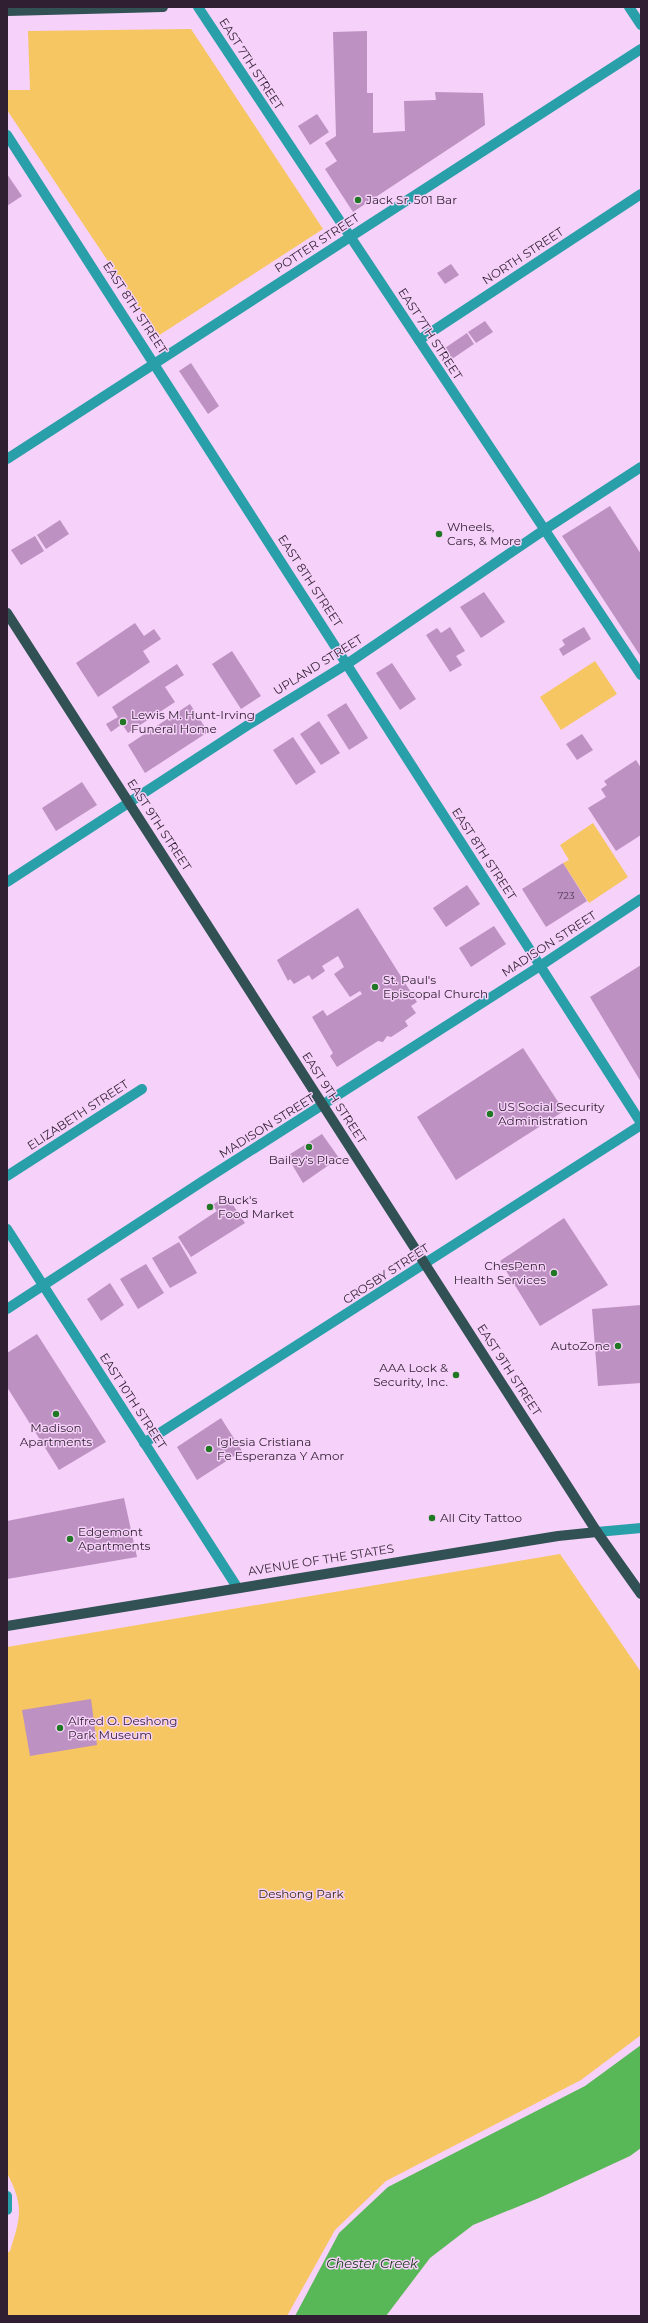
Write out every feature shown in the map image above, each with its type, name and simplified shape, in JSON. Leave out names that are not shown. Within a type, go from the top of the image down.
[{"type":"main road","points":[[7,11],[163,7]]},
{"type":"main road","name":"EAST 9TH STREET","points":[[7,613],[597,1532],[641,1594]]},
{"type":"main road","name":"AVENUE OF THE STATES","points":[[7,1626],[237,1587],[558,1536],[597,1532]]},
{"type":"street","name":"EAST 7TH STREET","points":[[198,7],[641,675]]},
{"type":"street","points":[[629,7],[641,25]]},
{"type":"street","name":"POTTER STREET","points":[[7,458],[641,49]]},
{"type":"street","name":"EAST 8TH STREET","points":[[7,135],[155,363],[641,1124]]},
{"type":"street","name":"NORTH STREET","points":[[419,340],[641,194]]},
{"type":"street","name":"UPLAND STREET","points":[[7,882],[248,725],[347,664],[544,530],[641,467]]},
{"type":"street","name":"MADISON STREET","points":[[7,1310],[203,1181],[324,1106],[641,899]]},
{"type":"street","name":"ELIZABETH STREET","points":[[7,1176],[142,1089]]},
{"type":"street","name":"CROSBY STREET","points":[[144,1443],[425,1265],[641,1124]]},
{"type":"street","name":"EAST 10TH STREET","points":[[7,1229],[237,1587]]},
{"type":"street","name":"AVENUE OF THE STATES","points":[[597,1532],[641,1528]]},
{"type":"street","points":[[7,2196],[7,2210]]},
{"type":"green space","points":[[191,29],[323,229],[158,336],[7,110],[7,90],[30,90],[28,31]]},
{"type":"green space","points":[[595,661],[617,694],[561,730],[540,697]]},
{"type":"green space","points":[[593,823],[628,877],[589,903],[563,863],[569,860],[560,845]]},
{"type":"green space","name":"Deshong Park","points":[[560,1554],[641,1672],[641,2035],[581,2080],[386,2181],[335,2230],[287,2316],[7,2316],[7,2253],[10,2251],[17,2229],[19,2211],[16,2194],[7,2173],[7,1647]]},
{"type":"water","name":"Chester Creek","points":[[641,2045],[641,2148],[630,2156],[539,2198],[473,2225],[430,2258],[386,2316],[295,2316],[339,2233],[388,2187],[585,2086]]},
{"type":"building","points":[[367,31],[367,93],[373,93],[373,133],[405,131],[404,101],[436,100],[435,92],[483,93],[485,125],[353,212],[325,169],[337,161],[325,143],[336,136],[333,32]]},
{"type":"building","points":[[317,114],[329,132],[310,145],[298,126]]},
{"type":"building","points":[[7,174],[22,196],[7,206]]},
{"type":"building","points":[[451,264],[459,275],[445,284],[437,273]]},
{"type":"building","points":[[485,321],[493,332],[476,343],[468,332]]},
{"type":"building","points":[[467,333],[474,344],[452,359],[445,348]]},
{"type":"building","points":[[191,363],[219,406],[208,414],[179,371]]},
{"type":"building","points":[[610,506],[641,554],[641,657],[562,536]]},
{"type":"building","points":[[60,520],[69,534],[46,549],[37,535]]},
{"type":"building","points":[[35,536],[44,551],[21,565],[11,550]]},
{"type":"building","points":[[484,592],[505,622],[481,638],[460,607]]},
{"type":"building","points":[[135,623],[144,636],[154,629],[161,639],[143,651],[150,662],[98,697],[76,663]]},
{"type":"building","points":[[450,627],[465,651],[456,656],[462,665],[450,672],[426,635],[437,628],[441,633]]},
{"type":"building","points":[[584,627],[591,639],[563,656],[559,649],[565,645],[562,640]]},
{"type":"building","points":[[232,651],[261,696],[241,709],[212,664]]},
{"type":"building","points":[[392,663],[416,699],[400,710],[376,673]]},
{"type":"building","points":[[177,664],[184,675],[165,687],[175,702],[128,733],[122,724],[111,732],[106,724],[118,717],[112,707]]},
{"type":"building","points":[[346,703],[368,738],[349,750],[327,715]]},
{"type":"building","points":[[190,704],[208,732],[145,773],[128,745]]},
{"type":"building","points":[[319,721],[340,753],[321,765],[300,734]]},
{"type":"building","points":[[582,734],[593,750],[577,760],[566,744]]},
{"type":"building","points":[[293,737],[316,772],[296,785],[273,750]]},
{"type":"building","points":[[636,760],[641,768],[641,835],[616,851],[588,808],[606,797],[601,789],[607,785],[604,781]]},
{"type":"building","points":[[82,782],[97,805],[56,831],[42,808]]},
{"type":"building","points":[[563,863],[587,901],[546,927],[522,889]]},
{"type":"building","points":[[467,885],[480,904],[446,927],[433,908]]},
{"type":"building","name":"St. Paul's Episcopal Church","points":[[358,908],[417,1002],[411,1006],[416,1013],[405,1021],[408,1026],[391,1037],[387,1036],[383,1042],[378,1041],[337,1067],[330,1056],[333,1053],[312,1017],[323,1010],[327,1016],[362,994],[360,991],[350,997],[334,974],[344,967],[338,956],[322,966],[325,971],[312,980],[309,975],[294,984],[290,979],[288,981],[277,960]]},
{"type":"building","points":[[494,926],[506,944],[471,967],[459,948]]},
{"type":"building","points":[[641,965],[641,1082],[590,997]]},
{"type":"building","name":"US Social Security Administration","points":[[523,1048],[564,1111],[456,1180],[417,1117]]},
{"type":"building","points":[[322,1134],[339,1158],[303,1183],[287,1156]]},
{"type":"building","points":[[227,1196],[245,1223],[191,1257],[178,1237],[217,1211],[212,1205]]},
{"type":"building","name":"ChesPenn Health Services","points":[[564,1218],[608,1285],[540,1326],[500,1261]]},
{"type":"building","points":[[179,1242],[197,1273],[170,1288],[152,1258]]},
{"type":"building","points":[[146,1264],[164,1293],[138,1309],[120,1279]]},
{"type":"building","points":[[110,1283],[124,1305],[101,1321],[87,1299]]},
{"type":"building","name":"AutoZone","points":[[641,1305],[641,1383],[598,1386],[592,1309]]},
{"type":"building","name":"Madison Apartments","points":[[37,1334],[106,1442],[59,1470],[7,1387],[7,1353]]},
{"type":"building","name":"Iglesia Cristiana Fe Esperanza Y Amor","points":[[221,1418],[242,1451],[197,1480],[177,1447]]},
{"type":"building","name":"Edgemont Apartments","points":[[124,1498],[137,1557],[7,1579],[7,1521]]},
{"type":"building","name":"Alfred O. Deshong Park Museum","points":[[91,1699],[97,1745],[30,1756],[22,1710]]},
{"type":"place","name":"Jack Sr. 501 Bar","points":[[358,200]]},
{"type":"place","name":"Wheels, Cars, & More","points":[[439,534]]},
{"type":"place","name":"Lewis M. Hunt-Irving Funeral Home","points":[[123,722]]},
{"type":"place","name":"St. Paul's Episcopal Church","points":[[375,987]]},
{"type":"place","name":"US Social Security Administration","points":[[490,1114]]},
{"type":"place","name":"Bailey's Place","points":[[309,1147]]},
{"type":"place","name":"Buck's Food Market","points":[[210,1207]]},
{"type":"place","name":"ChesPenn Health Services","points":[[554,1273]]},
{"type":"place","name":"AutoZone","points":[[618,1346]]},
{"type":"place","name":"AAA Lock & Security, Inc.","points":[[456,1375]]},
{"type":"place","name":"Madison Apartments","points":[[56,1414]]},
{"type":"place","name":"Iglesia Cristiana Fe Esperanza Y Amor","points":[[209,1449]]},
{"type":"place","name":"All City Tattoo","points":[[432,1518]]},
{"type":"place","name":"Edgemont Apartments","points":[[70,1539]]},
{"type":"place","name":"Alfred O. Deshong Park Museum","points":[[60,1728]]}]
